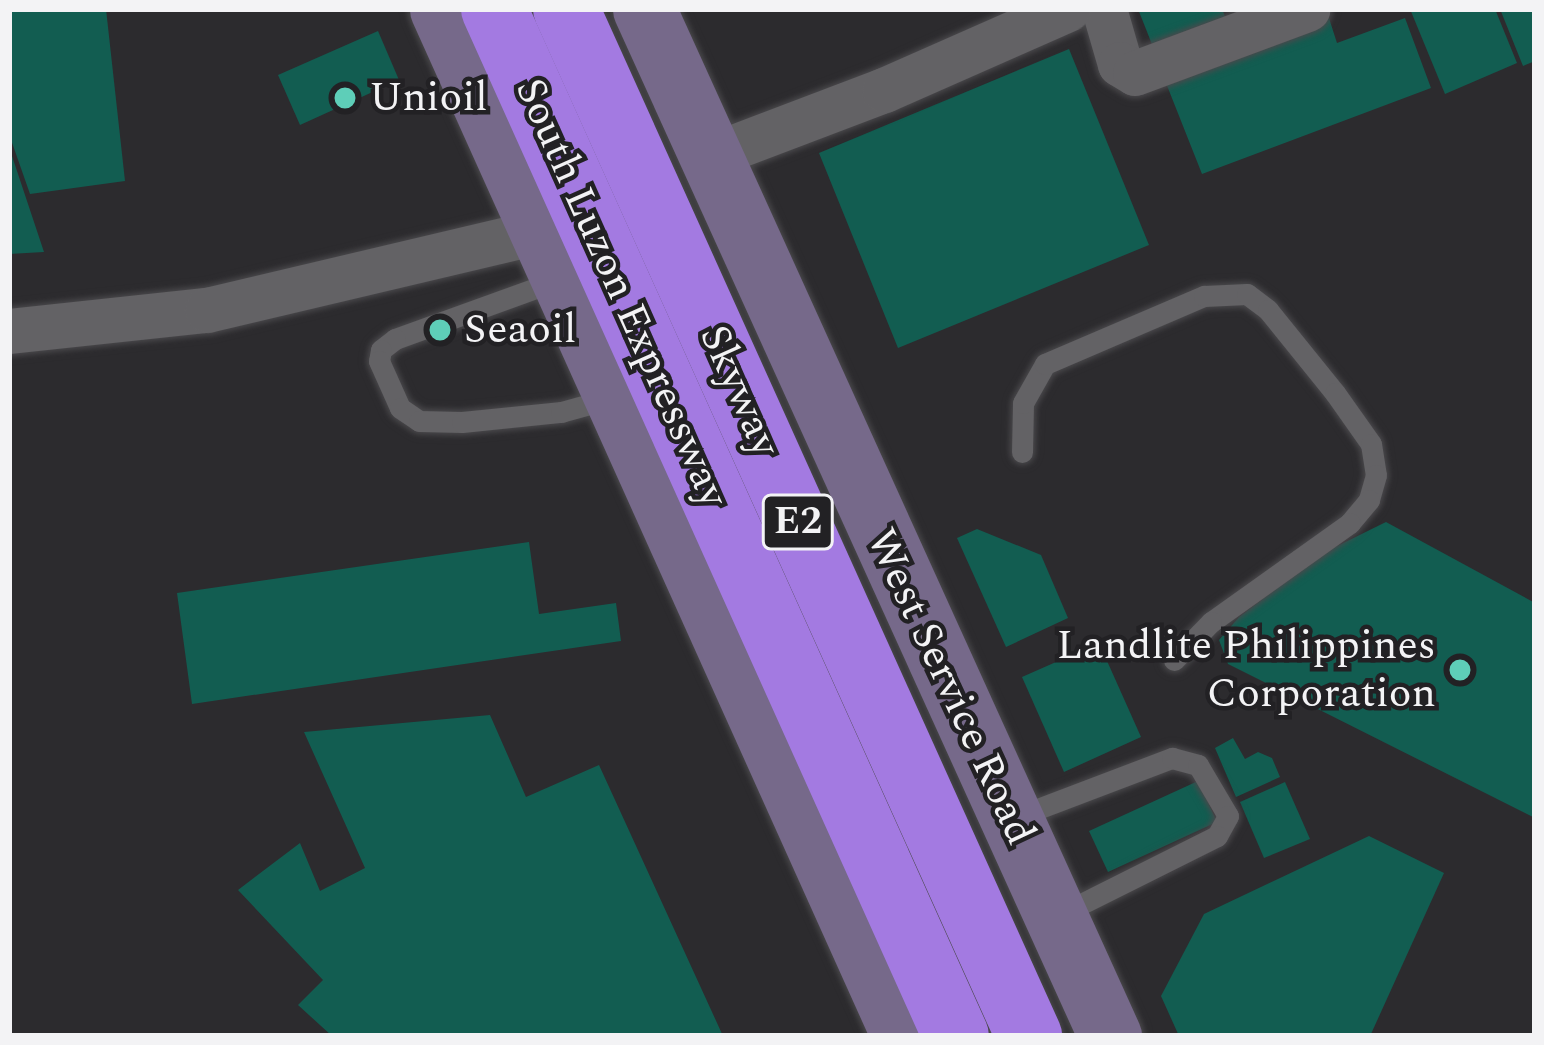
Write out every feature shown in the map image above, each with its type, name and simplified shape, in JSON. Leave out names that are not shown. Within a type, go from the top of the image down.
[{"type":"highway","name":"South Luzon Expressway","points":[[494,9],[956,1036]]},
{"type":"highway","name":"Skyway","points":[[523,9],[983,1036]]},
{"type":"highway","name":"Skyway","points":[[566,9],[1030,1036]]},
{"type":"highway","name":"E2","points":[[601,9],[1061,1036]]},
{"type":"main road","points":[[441,9],[904,1036]]},
{"type":"main road","name":"West Service Road","points":[[644,9],[1110,1036]]},
{"type":"street","points":[[710,155],[884,90],[1068,9]]},
{"type":"street","points":[[1104,9],[1120,64],[1135,73],[1306,9]]},
{"type":"street","points":[[9,331],[207,310],[552,254]]},
{"type":"lane","points":[[552,254],[381,350],[379,361],[400,407],[419,421],[462,422],[561,412],[619,397]]},
{"type":"lane","points":[[1022,452],[1023,403],[1045,364],[1178,304],[1230,291],[1247,294],[1268,310],[1347,410],[1371,444],[1376,461],[1361,513],[1253,589],[1174,660]]},
{"type":"lane","points":[[1010,820],[1172,758],[1198,765],[1228,816],[1217,836],[1055,916]]},
{"type":"building","points":[[9,9],[106,9],[125,181],[30,194],[9,134]]},
{"type":"building","points":[[1138,9],[1222,9],[1226,19],[1153,47]]},
{"type":"building","points":[[1410,9],[1495,9],[1517,63],[1445,94]]},
{"type":"building","points":[[1500,9],[1535,9],[1535,61],[1523,66]]},
{"type":"building","points":[[1328,15],[1337,43],[1405,18],[1431,88],[1202,174],[1164,78]]},
{"type":"building","points":[[378,31],[399,80],[300,125],[278,75]]},
{"type":"building","points":[[1069,49],[1149,245],[898,348],[819,153]]},
{"type":"building","points":[[10,150],[44,252],[9,254]]},
{"type":"building","points":[[1386,522],[1535,603],[1535,818],[1228,664],[1219,640],[1239,617],[1325,552]]},
{"type":"building","points":[[977,529],[1041,555],[1068,618],[1006,647],[957,538]]},
{"type":"building","points":[[529,542],[539,614],[616,603],[621,641],[192,704],[177,593]]},
{"type":"building","points":[[1099,643],[1141,737],[1064,772],[1022,677]]},
{"type":"building","points":[[490,715],[526,797],[599,765],[723,1036],[332,1036],[298,1005],[323,980],[238,890],[300,843],[320,891],[365,868],[304,732]]},
{"type":"building","points":[[1233,738],[1245,759],[1258,752],[1272,758],[1280,777],[1236,797],[1215,748]]},
{"type":"building","points":[[1198,781],[1217,822],[1108,872],[1089,831]]},
{"type":"building","points":[[1285,782],[1310,839],[1264,858],[1240,802]]},
{"type":"building","points":[[1369,836],[1444,873],[1371,1034],[1179,1036],[1161,996],[1204,914]]},
{"type":"place","name":"Unioil","points":[[345,98]]},
{"type":"place","name":"Seaoil","points":[[440,330]]},
{"type":"place","name":"Landlite Philippines Corporation","points":[[1460,670]]}]
